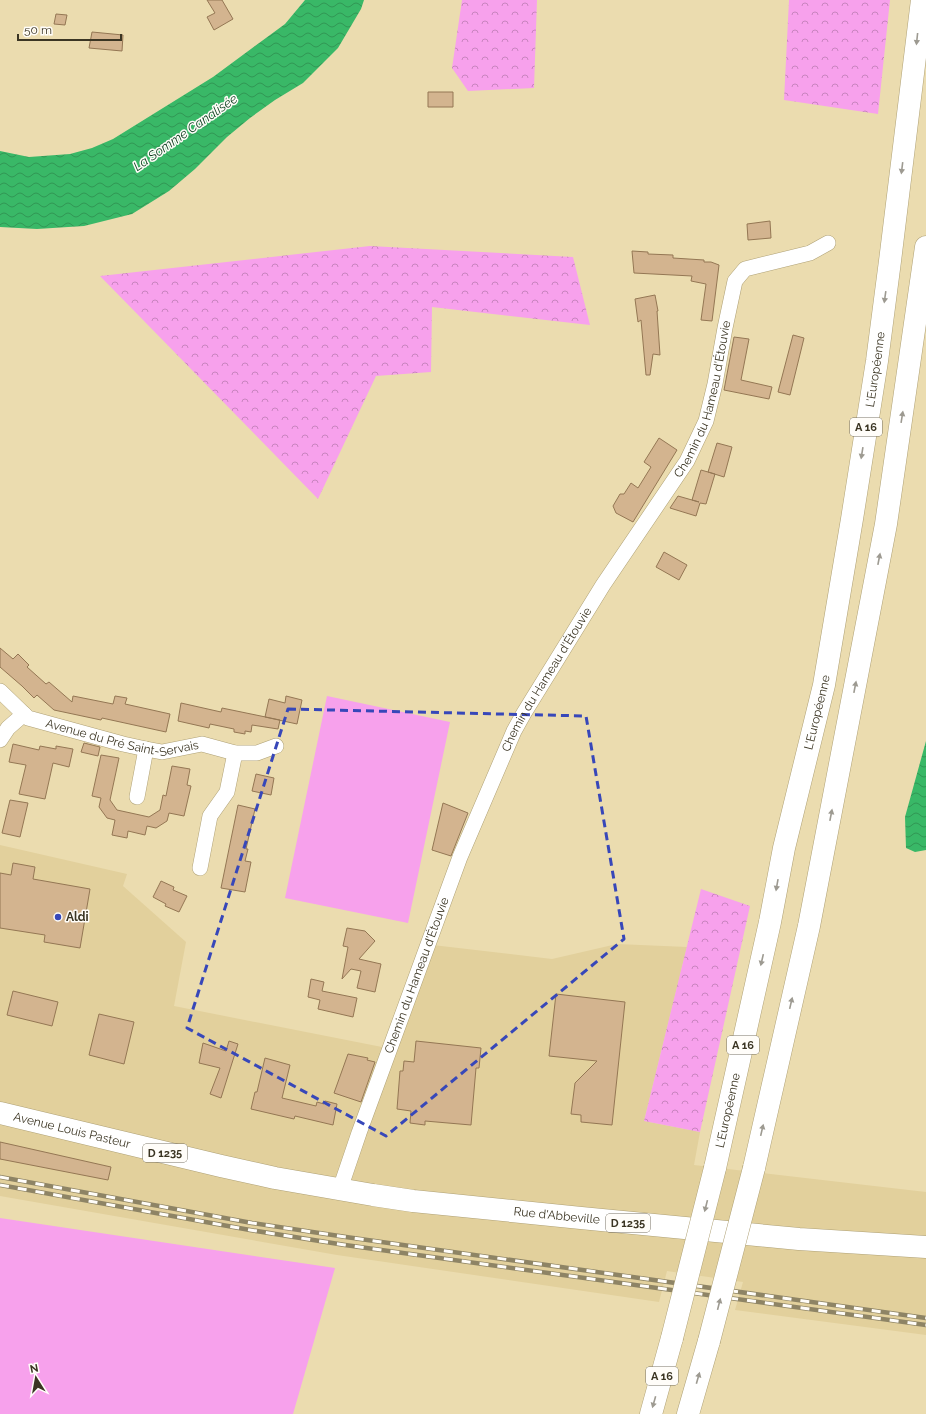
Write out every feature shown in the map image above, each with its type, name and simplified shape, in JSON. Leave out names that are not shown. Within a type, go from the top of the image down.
[{"type":"main road","name":"L'Européenne","points":[[651,1414],[715,1168],[770,922],[784,848],[824,685],[877,361],[922,0]]},
{"type":"main road","name":"A 16","points":[[688,1414],[709,1341],[754,1168],[824,853],[886,524],[926,247]]},
{"type":"main road","name":"Avenue Louis Pasteur","points":[[0,1113],[220,1166],[275,1178],[336,1188]]},
{"type":"main road","name":"Rue d'Abbeville","points":[[336,1188],[413,1200],[581,1218],[798,1239],[926,1247]]},
{"type":"street","name":"Chemin du Hameau d'Étouvie","points":[[336,1188],[364,1118],[460,857],[514,731],[603,585],[687,461],[706,421],[715,384],[735,281],[745,269],[810,253],[828,243]]},
{"type":"street","name":"Avenue du Pré Saint-Servais","points":[[0,691],[28,718],[146,749],[162,752],[202,744],[235,753],[257,753],[276,746]]},
{"type":"street","points":[[0,740],[8,728],[24,714]]},
{"type":"street","points":[[137,797],[146,749]]},
{"type":"street","points":[[200,868],[210,816],[227,792],[235,753]]},
{"type":"highlighted area","points":[[288,709],[586,716],[624,939],[386,1136],[187,1028]]},
{"type":"shaded area","points":[[0,845],[127,874],[123,886],[186,942],[174,1006],[382,1047],[424,944],[552,959],[617,944],[687,947],[644,1121],[700,1132],[694,1165],[926,1192],[926,1335],[735,1310],[743,1282],[667,1271],[659,1302],[337,1255],[0,1196]]},
{"type":"green space","points":[[462,0],[537,0],[534,88],[468,91],[452,68]]},
{"type":"green space","points":[[789,0],[890,0],[878,114],[784,100]]},
{"type":"green space","points":[[370,246],[573,257],[590,325],[432,307],[431,372],[376,376],[318,499],[100,276]]},
{"type":"green space","points":[[327,696],[450,722],[408,923],[285,898]]},
{"type":"green space","points":[[701,889],[750,906],[700,1132],[644,1121]]},
{"type":"green space","points":[[0,1218],[335,1268],[293,1414],[0,1414]]},
{"type":"water","name":"La Somme Canalisée","points":[[305,0],[364,0],[361,9],[338,48],[303,83],[275,100],[250,118],[227,137],[195,169],[169,191],[132,214],[84,226],[37,229],[0,227],[0,151],[29,157],[70,154],[92,148],[113,139],[213,77],[285,24]]},
{"type":"water","points":[[926,741],[926,850],[915,852],[906,848],[905,817]]},
{"type":"building","points":[[207,0],[222,0],[233,19],[214,30],[207,17],[215,13]]},
{"type":"building","points":[[56,14],[67,15],[65,25],[54,24]]},
{"type":"building","points":[[92,32],[123,35],[122,51],[89,48]]},
{"type":"building","points":[[428,92],[453,92],[453,107],[428,107]]},
{"type":"building","points":[[770,221],[771,238],[748,240],[747,224]]},
{"type":"building","points":[[632,251],[648,252],[648,254],[673,255],[673,258],[704,260],[704,262],[711,262],[719,265],[712,321],[701,320],[706,284],[691,281],[692,276],[634,273]]},
{"type":"building","points":[[655,295],[658,311],[660,355],[653,354],[650,375],[646,375],[641,320],[638,322],[635,299]]},
{"type":"building","points":[[793,335],[804,338],[790,395],[778,392]]},
{"type":"building","points":[[734,337],[749,339],[741,380],[772,387],[769,399],[724,390]]},
{"type":"building","points":[[659,438],[677,450],[633,522],[616,513],[613,506],[620,494],[624,494],[631,483],[638,488],[651,467],[644,462]]},
{"type":"building","points":[[717,443],[732,447],[724,477],[708,472]]},
{"type":"building","points":[[701,470],[715,474],[706,504],[700,503],[696,516],[670,508],[678,496],[692,500]]},
{"type":"building","points":[[664,552],[687,565],[679,580],[656,567]]},
{"type":"building","points":[[0,648],[13,659],[18,654],[29,665],[27,667],[46,684],[49,682],[72,702],[73,696],[113,704],[115,696],[127,698],[125,704],[170,714],[166,732],[102,718],[101,720],[54,710],[37,695],[34,698],[0,667]]},
{"type":"building","points":[[286,696],[302,700],[297,724],[265,717],[269,699],[285,703]]},
{"type":"building","points":[[181,703],[221,712],[222,708],[280,720],[278,729],[252,725],[251,732],[245,731],[245,734],[234,732],[234,729],[210,724],[209,728],[178,721]]},
{"type":"building","points":[[84,743],[100,747],[98,756],[81,752]]},
{"type":"building","points":[[13,744],[39,750],[40,746],[56,749],[56,746],[73,749],[69,767],[53,763],[45,799],[19,794],[26,765],[9,762]]},
{"type":"building","points":[[101,755],[119,758],[110,800],[117,810],[149,817],[160,810],[163,795],[166,796],[172,766],[190,769],[187,785],[191,786],[184,816],[169,813],[167,821],[156,828],[147,826],[145,835],[128,831],[127,838],[112,835],[115,820],[107,818],[99,807],[101,798],[92,796]]},
{"type":"building","points":[[256,774],[274,778],[271,795],[252,791]]},
{"type":"building","points":[[10,800],[28,803],[20,837],[2,833]]},
{"type":"building","points":[[443,803],[468,813],[451,856],[432,850]]},
{"type":"building","points":[[238,805],[255,809],[246,849],[248,849],[245,861],[251,862],[245,892],[221,888]]},
{"type":"building","points":[[13,863],[35,867],[33,879],[90,889],[80,948],[44,942],[45,935],[0,928],[0,873],[11,875]]},
{"type":"building","points":[[161,881],[174,887],[173,890],[187,896],[179,912],[165,906],[166,904],[153,897]]},
{"type":"building","points":[[347,928],[365,931],[375,941],[359,959],[381,964],[375,992],[357,988],[361,971],[351,969],[342,979],[348,947],[343,946]]},
{"type":"building","points":[[311,979],[324,982],[322,991],[357,998],[353,1017],[318,1009],[320,1000],[308,997]]},
{"type":"building","points":[[13,991],[58,1002],[52,1026],[7,1015]]},
{"type":"building","points":[[556,994],[625,1002],[612,1125],[581,1122],[581,1115],[571,1114],[575,1083],[597,1061],[549,1056]]},
{"type":"building","points":[[99,1014],[134,1022],[124,1064],[89,1055]]},
{"type":"building","points":[[229,1041],[238,1044],[221,1098],[210,1094],[220,1068],[199,1063],[203,1043],[226,1051]]},
{"type":"building","points":[[416,1041],[481,1048],[479,1068],[476,1068],[471,1125],[425,1121],[425,1125],[410,1123],[411,1111],[397,1109],[400,1071],[403,1071],[404,1061],[414,1062]]},
{"type":"building","points":[[348,1054],[368,1058],[367,1060],[375,1062],[361,1102],[334,1093]]},
{"type":"building","points":[[265,1058],[290,1065],[282,1098],[316,1106],[317,1102],[324,1104],[325,1101],[337,1104],[333,1125],[295,1116],[294,1119],[251,1109],[255,1092],[257,1092]]},
{"type":"building","points":[[0,1142],[111,1167],[108,1180],[0,1159]]},
{"type":"railway","points":[[0,1177],[252,1223],[926,1318]]},
{"type":"railway","points":[[0,1185],[250,1230],[345,1245],[926,1325]]},
{"type":"place","name":"Aldi","points":[[58,917]]}]
